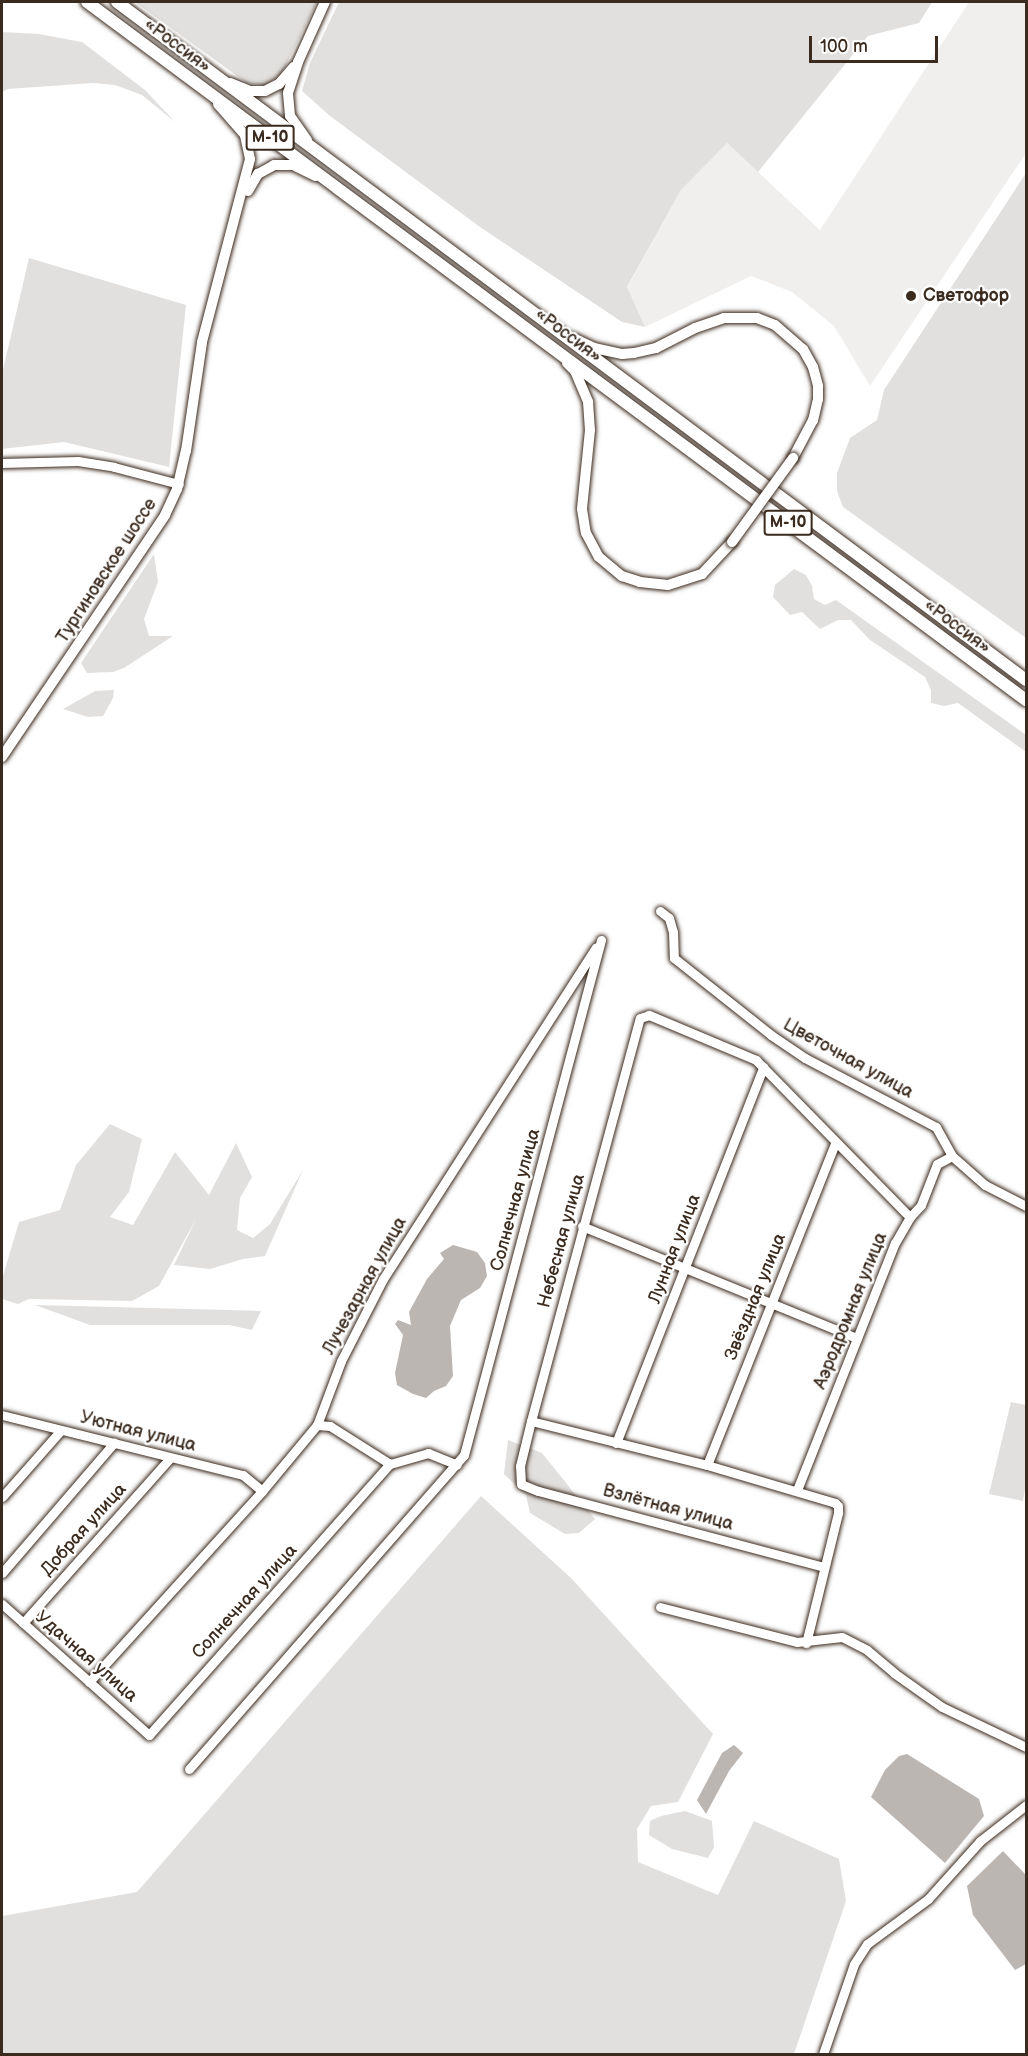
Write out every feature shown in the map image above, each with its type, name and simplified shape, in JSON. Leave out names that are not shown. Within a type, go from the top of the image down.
[{"type":"highway","name":"«Россия»","points":[[87,2],[1026,700]]},
{"type":"highway","name":"«Россия»","points":[[117,2],[1026,680]]},
{"type":"main road","points":[[317,151],[296,127],[289,111],[288,93],[298,62],[325,2]]},
{"type":"main road","points":[[215,75],[246,90],[261,91],[279,84],[298,62]]},
{"type":"main road","name":"Тургиновское шоссе","points":[[2,757],[165,515],[179,484],[202,342],[249,163],[248,143],[240,129],[204,89]]},
{"type":"main road","name":"Тургиновское шоссе","points":[[238,211],[254,179],[263,170],[274,165],[293,165],[336,186]]},
{"type":"main road","points":[[550,346],[575,370],[588,402],[590,429],[582,497],[583,521],[591,545],[613,571],[630,579],[668,585],[702,574],[732,542],[793,458],[809,430],[818,399],[817,377],[810,358],[799,345],[766,321],[743,316],[724,318],[695,328],[656,348],[622,354],[594,348],[559,331]]},
{"type":"street","points":[[2,463],[78,461],[114,467],[179,484]]},
{"type":"street","name":"Цветочная улица","points":[[660,911],[669,918],[673,932],[674,958],[771,1035],[805,1058],[936,1127],[952,1156],[985,1185],[1026,1206]]},
{"type":"street","name":"Лучезарная улица","points":[[89,1682],[262,1491],[317,1425],[341,1361],[383,1279],[601,940]]},
{"type":"street","name":"Солнечная улица","points":[[189,1769],[458,1465],[467,1445],[601,940]]},
{"type":"street","name":"Небесная улица","points":[[520,1466],[637,1025],[644,1015],[650,1016],[756,1060],[763,1067]]},
{"type":"street","points":[[763,1067],[910,1217]]},
{"type":"street","name":"Лунная улица","points":[[616,1443],[763,1067]]},
{"type":"street","name":"Звёздная улица","points":[[707,1465],[835,1143]]},
{"type":"street","name":"Аэродромная улица","points":[[797,1490],[895,1243],[910,1217],[921,1205],[937,1164],[944,1158],[952,1156]]},
{"type":"street","points":[[582,1226],[857,1338]]},
{"type":"street","name":"Уютная улица","points":[[3,1417],[243,1475],[262,1491]]},
{"type":"street","points":[[531,1421],[707,1465],[830,1499],[838,1506],[806,1643]]},
{"type":"street","points":[[317,1425],[330,1426],[390,1464],[428,1453],[458,1465]]},
{"type":"street","points":[[2,1497],[61,1430]]},
{"type":"street","points":[[2,1573],[114,1443]]},
{"type":"street","name":"Добрая улица","points":[[23,1623],[171,1458]]},
{"type":"street","name":"Солнечная улица","points":[[149,1735],[390,1464]]},
{"type":"street","name":"Взлётная улица","points":[[520,1466],[521,1484],[530,1489],[824,1567]]},
{"type":"street","name":"Удачная улица","points":[[2,1604],[149,1735]]},
{"type":"street","points":[[660,1607],[806,1643],[842,1637],[858,1644],[942,1707],[1026,1747]]},
{"type":"street","points":[[823,2055],[854,1964],[867,1944],[928,1899],[980,1841],[1026,1805]]},
{"type":"shaded area","points":[[135,2],[317,2],[282,73],[266,85],[247,83]]},
{"type":"shaded area","points":[[339,2],[932,2],[919,23],[868,36],[758,172],[727,143],[681,190],[627,287],[645,327],[622,322],[480,227],[330,116],[302,91],[310,63]]},
{"type":"shaded area","points":[[969,2],[1026,2],[1026,153],[870,386],[834,326],[792,292],[751,276],[645,327],[627,288],[681,190],[727,143],[820,230]]},
{"type":"shaded area","points":[[2,32],[39,34],[82,42],[145,90],[175,122],[142,95],[115,85],[93,83],[8,89],[2,92]]},
{"type":"shaded area","points":[[1026,173],[1026,638],[843,507],[837,491],[837,473],[850,438],[877,420],[884,390]]},
{"type":"shaded area","points":[[29,258],[186,305],[169,467],[64,442],[2,449],[2,374]]},
{"type":"shaded area","points":[[154,554],[158,582],[144,619],[149,636],[173,636],[124,668],[113,672],[87,673],[81,663]]},
{"type":"shaded area","points":[[794,569],[806,575],[812,586],[814,599],[825,605],[836,600],[1026,735],[1026,752],[958,703],[944,706],[931,703],[931,690],[925,677],[870,640],[851,620],[838,620],[820,629],[802,612],[790,615],[773,597],[775,585]]},
{"type":"shaded area","points":[[114,690],[113,698],[103,716],[88,717],[63,709],[95,691]]},
{"type":"shaded area","points":[[110,1124],[142,1139],[129,1192],[110,1217],[133,1225],[175,1152],[209,1195],[236,1143],[252,1177],[240,1198],[237,1230],[253,1238],[270,1224],[303,1170],[265,1256],[243,1259],[210,1269],[174,1265],[196,1219],[159,1286],[132,1301],[29,1299],[18,1304],[2,1299],[2,1279],[19,1222],[60,1210],[76,1165]]},
{"type":"shaded area","points":[[453,1245],[477,1252],[485,1263],[487,1276],[480,1288],[461,1300],[450,1326],[453,1376],[446,1386],[434,1391],[426,1398],[397,1385],[395,1373],[403,1335],[395,1324],[398,1320],[411,1325],[409,1312],[427,1279],[444,1259],[440,1253]]},
{"type":"shaded area","points":[[35,1305],[261,1311],[252,1330],[229,1325],[90,1325]]},
{"type":"shaded area","points":[[1011,1402],[1026,1405],[1026,1483],[1023,1501],[989,1494]]},
{"type":"shaded area","points":[[508,1440],[542,1453],[595,1519],[579,1533],[565,1534],[530,1513],[526,1495],[504,1474]]},
{"type":"shaded area","points":[[481,1496],[571,1578],[713,1734],[678,1802],[651,1806],[637,1829],[638,1862],[718,1895],[754,1821],[839,1859],[846,1901],[794,2054],[2,2054],[2,1916],[137,1892]]},
{"type":"shaded area","points":[[734,1745],[743,1753],[729,1771],[706,1814],[697,1800],[722,1753]]},
{"type":"shaded area","points":[[907,1754],[979,1799],[984,1816],[945,1863],[871,1797],[885,1770],[899,1756]]},
{"type":"shaded area","points":[[685,1811],[712,1821],[714,1847],[708,1858],[672,1849],[649,1835],[650,1821]]},
{"type":"shaded area","points":[[1003,1851],[1026,1875],[1026,1964],[1015,1970],[973,1915],[967,1886]]},
{"type":"place","name":"Светофор","points":[[911,296]]}]
